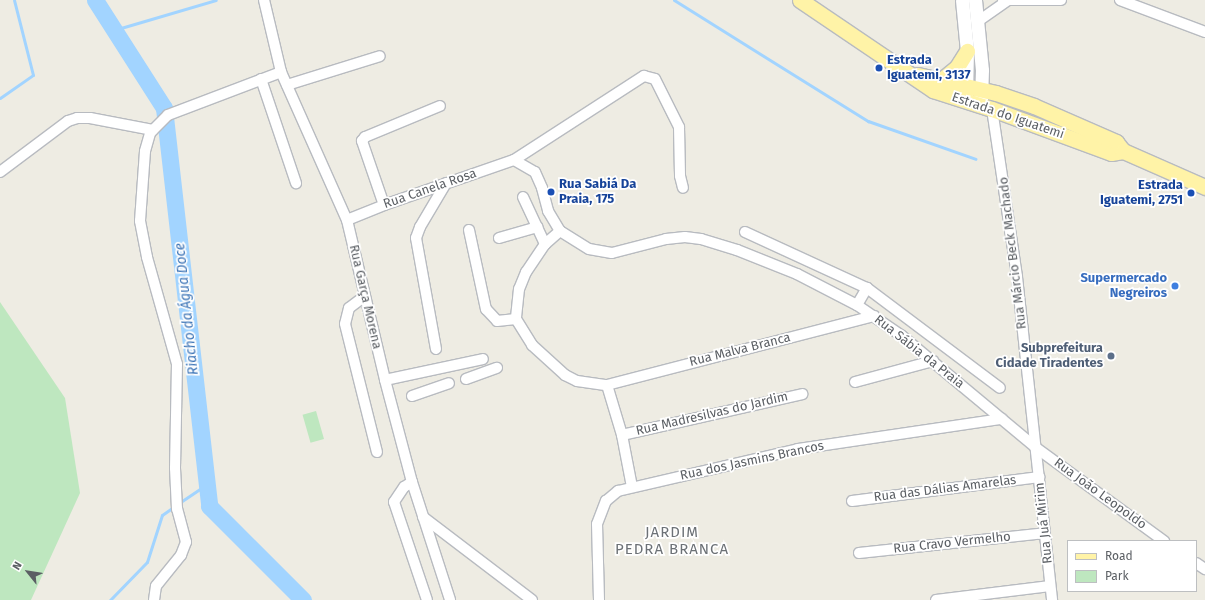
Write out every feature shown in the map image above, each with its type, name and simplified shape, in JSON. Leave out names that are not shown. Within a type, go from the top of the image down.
[{"type":"main road","name":"Estrada do Iguatemi","points":[[800,0],[898,68],[934,90],[966,94],[982,90],[1020,101],[1117,148],[1205,187]]},
{"type":"main road","points":[[962,0],[967,51],[966,94]]},
{"type":"main road","name":"Rua Márcio Beck Machado","points":[[975,0],[982,90],[986,107]]},
{"type":"main road","points":[[940,81],[957,67],[967,51]]},
{"type":"main road","name":"Estrada do Iguatemi","points":[[898,68],[940,81],[966,94],[986,107],[1117,148]]},
{"type":"main road","points":[[986,107],[997,99],[1020,101]]},
{"type":"street","name":"Rua Garça Morena","points":[[264,0],[281,72],[347,220],[384,380],[412,482],[450,600]]},
{"type":"street","points":[[977,22],[1005,1],[1061,0]]},
{"type":"street","points":[[1120,0],[1205,32]]},
{"type":"street","points":[[287,85],[380,56]]},
{"type":"street","points":[[154,600],[156,586],[181,555],[186,542],[177,509],[175,468],[177,364],[147,257],[140,221],[145,150],[153,130],[168,115],[281,72]]},
{"type":"street","name":"Rua Canela Rosa","points":[[347,220],[384,205],[514,160],[644,76],[655,79],[679,127],[680,176],[683,188]]},
{"type":"street","points":[[261,79],[296,183]]},
{"type":"street","points":[[384,205],[362,141],[365,137],[440,106]]},
{"type":"street","name":"Rua Márcio Beck Machado","points":[[986,107],[1006,191],[1035,447]]},
{"type":"street","points":[[0,172],[68,121],[77,118],[123,123],[153,130]]},
{"type":"street","name":"Rua Sábia da Praia","points":[[514,160],[535,172],[542,188],[548,211],[560,231],[589,249],[604,253],[639,244],[686,237],[718,244],[798,274],[874,316],[933,361],[1035,447]]},
{"type":"street","points":[[436,348],[416,238],[420,227],[446,184]]},
{"type":"street","points":[[523,197],[545,244]]},
{"type":"street","points":[[499,238],[537,227]]},
{"type":"street","points":[[469,230],[486,309],[496,321],[516,319],[519,289],[526,272],[545,244],[560,231]]},
{"type":"street","points":[[745,232],[866,288],[1000,388]]},
{"type":"street","points":[[856,305],[866,288]]},
{"type":"street","points":[[365,296],[349,308],[345,324],[377,452]]},
{"type":"street","name":"Rua Malva Branca","points":[[516,319],[532,345],[566,375],[588,384],[607,384],[874,316]]},
{"type":"street","points":[[384,380],[483,359]]},
{"type":"street","points":[[855,382],[933,361]]},
{"type":"street","points":[[470,362],[470,377],[497,368]]},
{"type":"street","points":[[430,370],[435,388]]},
{"type":"street","points":[[412,396],[449,383]]},
{"type":"street","points":[[607,384],[622,435],[632,487]]},
{"type":"street","name":"Rua Madresilvas do Jardim","points":[[622,435],[802,394]]},
{"type":"street","name":"Rua dos Jasmins Brancos","points":[[599,600],[597,535],[601,510],[611,496],[632,487],[798,450],[1002,419]]},
{"type":"street","name":"Rua Juá Mirim","points":[[1035,447],[1052,600]]},
{"type":"street","name":"Rua João Leopoldo","points":[[1035,447],[1163,540]]},
{"type":"street","name":"Rua das Dálias Amarelas","points":[[852,501],[1039,477]]},
{"type":"street","points":[[412,482],[404,487],[394,502],[426,600]]},
{"type":"street","points":[[423,517],[532,600]]},
{"type":"street","name":"Rua Cravo Vermelho","points":[[859,553],[1045,533]]},
{"type":"street","points":[[936,600],[1050,586]]},
{"type":"green space","points":[[0,302],[65,398],[80,493],[31,600],[0,600]]},
{"type":"green space","points":[[316,411],[324,439],[311,443],[303,415]]},
{"type":"waterway","points":[[0,98],[33,75],[14,0]]},
{"type":"waterway","name":"Riacho da Água Doce","points":[[95,0],[164,108],[209,506],[303,600]]},
{"type":"waterway","points":[[114,30],[216,0]]},
{"type":"waterway","points":[[674,0],[868,121],[976,159]]},
{"type":"waterway","points":[[179,503],[207,484]]},
{"type":"waterway","points":[[110,600],[147,562],[162,515],[175,506]]},
{"type":"place","name":"Estrada Iguatemi, 3137","points":[[879,68]]},
{"type":"place","name":"Rua Sabiá Da Praia, 175","points":[[551,192]]},
{"type":"place","name":"Estrada Iguatemi, 2751","points":[[1191,193]]},
{"type":"place","name":"Supermercado Negreiros","points":[[1175,286]]},
{"type":"place","name":"Subprefeitura Cidade Tiradentes","points":[[1111,356]]},
{"type":"district","name":"JARDIM PEDRA BRANCA","points":[[672,540]]}]
